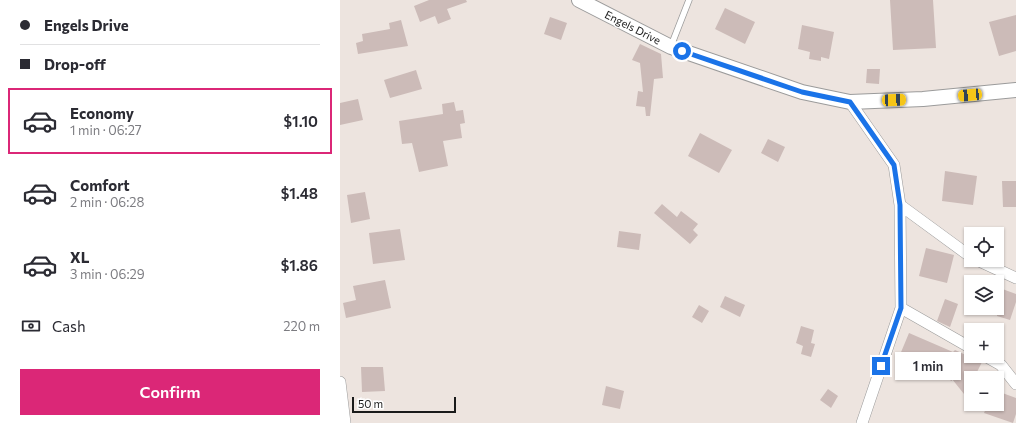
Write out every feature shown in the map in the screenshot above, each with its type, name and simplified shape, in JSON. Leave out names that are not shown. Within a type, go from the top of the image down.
[{"type":"street","name":"Engels Drive","points":[[579,0],[671,46],[802,92],[850,102],[923,99],[1016,90]]},
{"type":"street","points":[[850,102],[894,165],[900,205],[901,308],[862,423]]},
{"type":"street","points":[[900,205],[964,252]]},
{"type":"street","points":[[992,267],[1016,278]]},
{"type":"street","points":[[901,308],[964,344]]},
{"type":"street","points":[[997,363],[1001,365],[1016,384]]},
{"type":"street","points":[[340,382],[345,423]]},
{"type":"lane","points":[[671,46],[689,0]]},
{"type":"building","points":[[429,0],[466,0],[467,2],[447,9],[451,19],[438,24],[435,16],[420,22],[414,6]]},
{"type":"building","points":[[890,0],[933,0],[936,48],[893,50]]},
{"type":"building","points":[[725,8],[755,22],[745,44],[715,29]]},
{"type":"building","points":[[1016,15],[1016,51],[999,56],[989,22]]},
{"type":"building","points":[[550,17],[567,23],[561,40],[544,34]]},
{"type":"building","points":[[401,20],[408,46],[358,54],[356,43],[363,41],[362,34],[390,29],[389,23]]},
{"type":"building","points":[[802,25],[834,32],[829,59],[821,57],[821,61],[809,59],[810,52],[798,49]]},
{"type":"building","points":[[640,44],[661,54],[663,78],[654,79],[650,116],[646,116],[645,107],[636,106],[638,91],[643,92],[640,63],[632,60]]},
{"type":"building","points":[[867,69],[880,69],[879,84],[866,83]]},
{"type":"building","points":[[416,70],[422,89],[390,98],[384,80]]},
{"type":"building","points":[[358,99],[363,120],[340,125],[340,103]]},
{"type":"building","points":[[454,102],[456,111],[463,110],[465,123],[460,124],[462,138],[443,141],[448,166],[419,172],[412,143],[402,144],[399,121],[443,114],[442,104]]},
{"type":"building","points":[[700,133],[732,150],[719,173],[688,156]]},
{"type":"building","points":[[768,139],[785,147],[778,162],[761,153]]},
{"type":"building","points":[[945,171],[977,176],[973,205],[942,201]]},
{"type":"building","points":[[1002,181],[1016,181],[1016,207],[1003,207]]},
{"type":"building","points":[[365,192],[370,219],[351,223],[347,195]]},
{"type":"building","points":[[662,204],[677,217],[681,211],[698,224],[693,230],[698,235],[690,244],[654,213]]},
{"type":"building","points":[[400,229],[405,260],[373,264],[369,233]]},
{"type":"building","points":[[619,231],[641,234],[639,250],[617,247]]},
{"type":"building","points":[[926,248],[954,255],[947,283],[919,276]]},
{"type":"building","points":[[385,280],[391,308],[346,318],[343,303],[356,300],[353,286]]},
{"type":"building","points":[[1004,290],[1016,294],[1016,302],[1010,320],[997,316],[1004,315]]},
{"type":"building","points":[[725,296],[745,305],[740,317],[720,307]]},
{"type":"building","points":[[945,299],[958,304],[950,327],[937,321]]},
{"type":"building","points":[[699,305],[709,311],[702,323],[692,317]]},
{"type":"building","points":[[801,326],[814,330],[811,343],[815,344],[811,357],[801,354],[803,346],[796,343]]},
{"type":"building","points":[[909,333],[953,352],[955,350],[964,354],[964,363],[982,363],[978,371],[964,371],[964,394],[952,379],[952,381],[899,357]]},
{"type":"building","points":[[361,367],[383,367],[385,391],[362,392]]},
{"type":"building","points":[[606,386],[624,391],[620,409],[602,405]]},
{"type":"building","points":[[828,389],[838,396],[831,408],[820,400]]},
{"type":"building","points":[[1004,394],[1016,398],[1016,414],[1013,423],[984,413],[985,411],[1004,411]]},
{"type":"route","points":[[682,51],[802,92],[850,102],[894,165],[900,205],[901,308],[881,366]]}]
